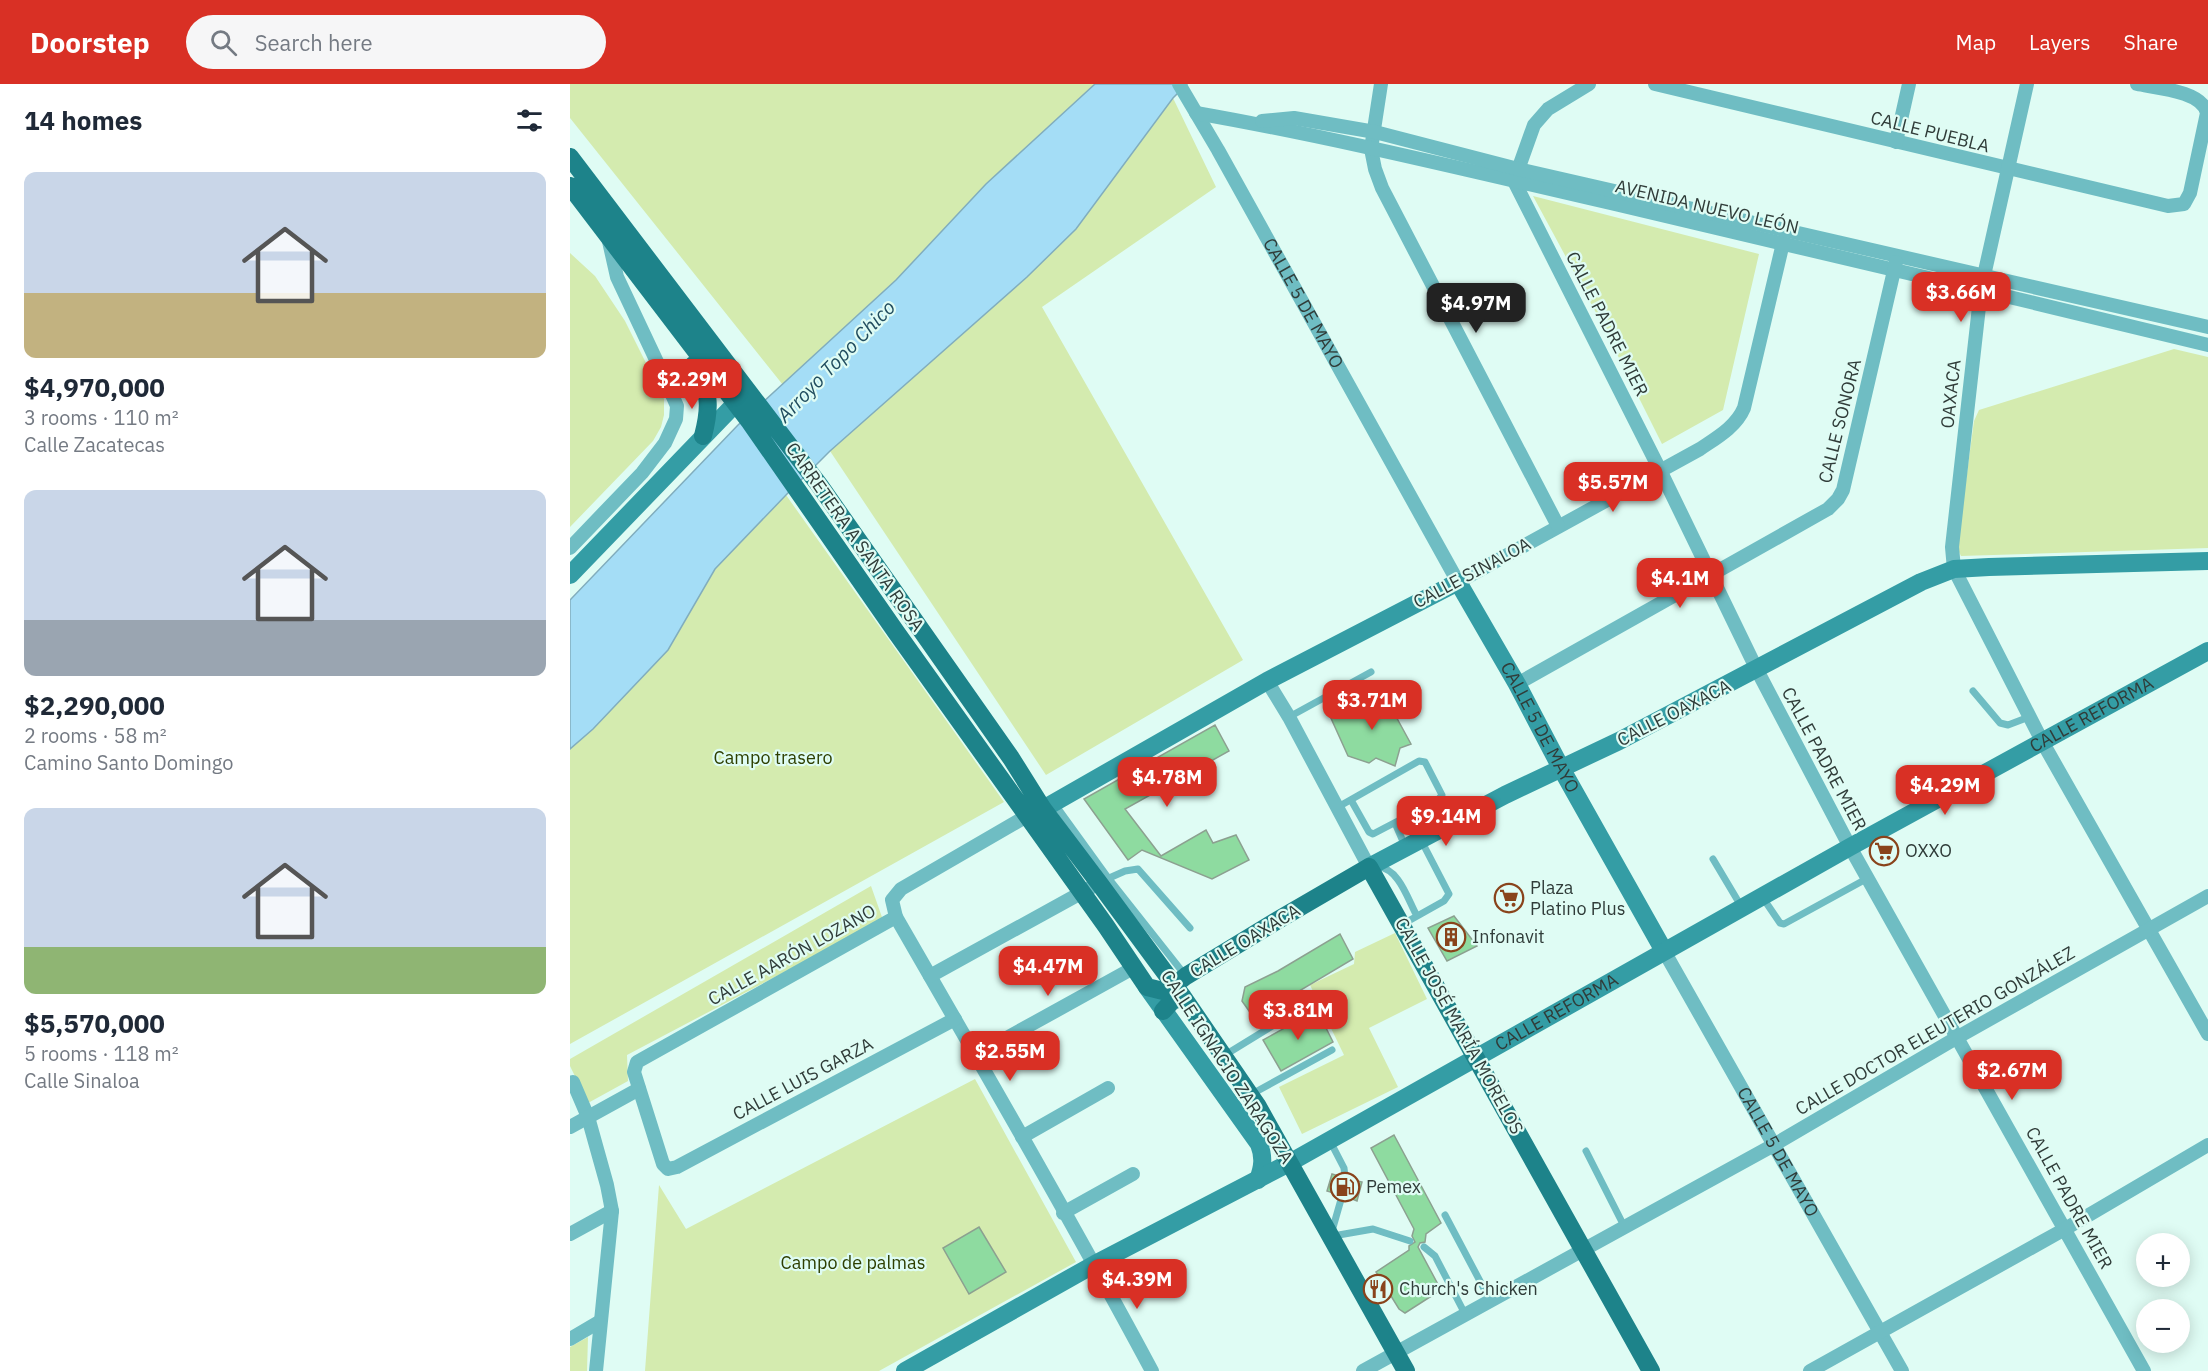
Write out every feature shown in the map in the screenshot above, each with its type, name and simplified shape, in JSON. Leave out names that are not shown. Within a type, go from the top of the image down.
[{"type":"main road","name":"CARRETERA A SANTA ROSA","points":[[570,158],[756,415],[807,502],[1041,809]]},
{"type":"main road","name":"CARRETERA A SANTA ROSA","points":[[570,186],[735,404],[756,415],[820,486],[1011,758],[1041,809]]},
{"type":"main road","points":[[664,311],[670,333],[693,364],[707,389],[709,405],[703,436]]},
{"type":"main road","name":"CALLE IGNACIO ZARAGOZA","points":[[1041,809],[1104,881],[1181,986],[1291,1162],[1406,1371]]},
{"type":"main road","name":"CALLE IGNACIO ZARAGOZA","points":[[1041,809],[1082,892],[1148,987]]},
{"type":"main road","name":"CALLE JOSÉ MARÍA MORELOS","points":[[1370,867],[1409,920],[1475,1057],[1651,1371]]},
{"type":"main road","name":"CALLE OAXACA","points":[[1163,1011],[1181,986],[1370,867]]},
{"type":"main road","points":[[1148,987],[1163,992],[1181,986]]},
{"type":"street","points":[[1381,84],[1371,149],[1382,188],[1558,526]]},
{"type":"street","points":[[1247,122],[1294,118],[1375,132],[1516,175],[1526,143],[1541,117],[1548,109],[1589,84]]},
{"type":"street","name":"CALLE PUEBLA","points":[[1655,84],[2168,206],[2184,204],[2190,193],[2207,113],[2202,101],[2193,96],[2137,84]]},
{"type":"street","points":[[1896,142],[1909,84]]},
{"type":"street","name":"OAXACA","points":[[1954,569],[1952,547],[1982,283],[2027,84]]},
{"type":"street","name":"CALLE 5 DE MAYO","points":[[1180,88],[1517,684],[1561,768],[1773,1146],[1902,1371]]},
{"type":"street","name":"AVENIDA NUEVO LEÓN","points":[[1196,113],[1371,149],[1516,175],[1596,193],[2070,304],[2127,325],[2208,345]]},
{"type":"street","name":"CALLE PADRE MIER","points":[[1516,175],[1757,670],[1850,847],[2144,1371]]},
{"type":"street","points":[[570,548],[642,473],[665,443],[676,419],[676,406],[666,381],[617,277],[608,237]]},
{"type":"street","name":"CALLE SINALOA","points":[[1041,809],[1267,681],[1458,582],[1716,438],[1741,414],[1782,238]]},
{"type":"street","name":"CALLE SONORA","points":[[1517,684],[1828,508],[1838,499],[1844,490],[1896,263]]},
{"type":"street","points":[[2070,304],[2129,310],[2208,327]]},
{"type":"street","points":[[2127,325],[2129,310]]},
{"type":"street","points":[[2173,337],[2176,320]]},
{"type":"street","points":[[570,575],[735,404]]},
{"type":"street","name":"CALLE OAXACA","points":[[1370,867],[1449,824],[1757,670],[1921,582],[1954,569],[2208,561]]},
{"type":"street","points":[[1954,569],[2043,743],[2208,1034]]},
{"type":"street","points":[[1432,594],[1454,593],[1470,603]]},
{"type":"street","name":"CALLE REFORMA","points":[[905,1371],[1095,1264],[1291,1162],[1762,896],[2208,651]]},
{"type":"street","name":"CALLE JOSÉ MARÍA MORELOS","points":[[1267,681],[1289,717],[1370,867]]},
{"type":"street","name":"CALLE AARÓN LOZANO","points":[[639,1089],[635,1066],[643,1058],[896,917],[892,900],[901,889],[1041,809]]},
{"type":"street","points":[[930,976],[1104,881]]},
{"type":"street","name":"CALLE DOCTOR ELEUTERIO GONZÁLEZ","points":[[1363,1371],[1583,1248],[1773,1146],[1958,1037],[2208,896]]},
{"type":"street","points":[[896,917],[1095,1264],[1152,1371]]},
{"type":"street","points":[[976,1055],[1135,967]]},
{"type":"street","name":"CALLE IGNACIO ZARAGOZA","points":[[1148,987],[1259,1144],[1263,1163],[1258,1180]]},
{"type":"street","name":"CALLE LUIS GARZA","points":[[639,1089],[663,1164],[668,1169],[676,1167],[955,1019]]},
{"type":"street","points":[[573,1082],[588,1117],[612,1211],[599,1322],[596,1371]]},
{"type":"street","points":[[1022,1137],[1108,1088]]},
{"type":"street","points":[[570,1126],[639,1089]]},
{"type":"street","points":[[1810,1371],[2065,1229],[2208,1145]]},
{"type":"street","points":[[1064,1213],[1133,1174]]},
{"type":"street","points":[[570,1234],[612,1211]]},
{"type":"street","points":[[570,1339],[599,1322]]},
{"type":"lane","points":[[1289,717],[1371,672]]},
{"type":"lane","points":[[1973,691],[2000,723],[2008,725],[2029,717]]},
{"type":"lane","points":[[1338,807],[1422,760],[1441,791],[1441,798],[1438,800],[1377,833],[1369,832],[1351,800]]},
{"type":"lane","points":[[1438,800],[1449,824]]},
{"type":"lane","points":[[1395,823],[1449,894],[1444,901],[1409,920]]},
{"type":"lane","points":[[1713,859],[1742,908]]},
{"type":"lane","points":[[1104,881],[1125,871],[1138,869],[1190,928]]},
{"type":"lane","points":[[1762,896],[1780,923],[1784,924],[1868,878]]},
{"type":"lane","points":[[1223,1056],[1311,1002]]},
{"type":"lane","points":[[1250,1095],[1332,1050]]},
{"type":"lane","points":[[1330,1140],[1344,1168],[1345,1177]]},
{"type":"lane","points":[[1586,1151],[1624,1226]]},
{"type":"lane","points":[[1342,1196],[1331,1236],[1373,1229],[1410,1241]]},
{"type":"lane","points":[[1445,1215],[1490,1300]]},
{"type":"lane","points":[[1424,1247],[1434,1256],[1465,1314]]},
{"type":"green space","points":[[570,84],[1097,84],[896,280],[783,385],[570,118]]},
{"type":"green space","points":[[1173,98],[1216,187],[1042,307],[1243,660],[1046,775],[830,451],[1027,277],[1076,229]]},
{"type":"green space","points":[[1533,196],[1759,254],[1723,410],[1662,444],[1601,322]]},
{"type":"green space","points":[[570,253],[595,276],[625,321],[664,399],[664,415],[661,427],[653,441],[570,527]]},
{"type":"green space","points":[[2174,349],[2208,357],[2208,548],[1961,556],[1957,548],[1974,421],[1979,410]]},
{"type":"green space","name":"Campo trasero","points":[[786,495],[1004,802],[570,1044],[570,749],[593,729],[668,650],[715,569]]},
{"type":"green space","points":[[871,886],[883,920],[627,1055],[628,1081],[588,1103],[570,1066],[570,1059]]},
{"type":"green space","points":[[1395,933],[1427,999],[1369,1028],[1398,1087],[1302,1134],[1279,1087],[1344,1055],[1310,985],[1354,964],[1355,952]]},
{"type":"green space","name":"Campo de palmas","points":[[975,1079],[1076,1262],[879,1371],[645,1371],[659,1185],[686,1229]]},
{"type":"green space","points":[[588,1337],[587,1371],[570,1371],[570,1347]]},
{"type":"water","name":"Arroyo Topo Chico","points":[[1095,84],[1187,84],[1173,98],[1076,229],[1027,277],[830,451],[786,495],[715,569],[668,650],[593,729],[570,749],[570,600],[738,425],[896,280],[986,184]]},
{"type":"building","points":[[1390,690],[1399,708],[1393,711],[1411,744],[1400,748],[1395,766],[1376,758],[1369,763],[1348,756],[1330,716],[1343,708],[1356,707],[1359,713]]},
{"type":"building","points":[[1215,725],[1229,751],[1125,809],[1161,856],[1206,830],[1213,843],[1236,835],[1249,860],[1212,879],[1142,850],[1128,860],[1084,799]]},
{"type":"building","name":"Infonavit","points":[[1454,916],[1477,946],[1447,961],[1428,928]]},
{"type":"building","points":[[1340,934],[1353,959],[1254,1018],[1242,1001],[1245,987],[1278,971]]},
{"type":"building","points":[[1317,1010],[1333,1042],[1281,1071],[1263,1040]]},
{"type":"building","points":[[1394,1135],[1441,1223],[1426,1234],[1425,1242],[1420,1243],[1418,1247],[1441,1290],[1405,1313],[1399,1309],[1376,1272],[1409,1250],[1409,1246],[1415,1242],[1412,1236],[1414,1229],[1371,1148]]},
{"type":"building","name":"Pemex","points":[[1332,1174],[1339,1176],[1343,1182],[1348,1182],[1350,1179],[1362,1182],[1357,1201],[1347,1197],[1344,1191],[1337,1194],[1327,1191]]},
{"type":"building","points":[[979,1227],[1006,1272],[969,1294],[943,1248]]},
{"type":"place","name":"OXXO","points":[[1884,851]]},
{"type":"place","name":"Plaza Platino Plus","points":[[1509,898]]},
{"type":"place","name":"Infonavit","points":[[1451,937]]},
{"type":"place","name":"Pemex","points":[[1345,1187]]},
{"type":"place","name":"Church's Chicken","points":[[1378,1289]]}]
